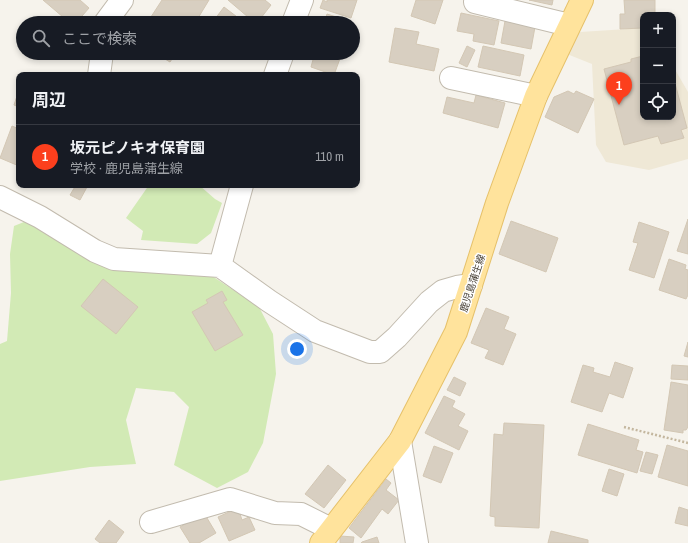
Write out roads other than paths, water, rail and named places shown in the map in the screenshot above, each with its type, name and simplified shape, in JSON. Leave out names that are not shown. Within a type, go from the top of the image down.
[{"type":"main road","name":"鹿児島蒲生線","points":[[326,536],[400,441],[456,332],[497,204],[536,96],[582,0]]},
{"type":"street","points":[[110,16],[122,0]]},
{"type":"street","points":[[296,16],[302,0]]},
{"type":"street","points":[[475,2],[569,25]]},
{"type":"street","points":[[99,72],[101,60]]},
{"type":"street","points":[[277,72],[281,60]]},
{"type":"street","points":[[451,78],[536,96]]},
{"type":"street","points":[[220,266],[235,189]]},
{"type":"street","points":[[0,197],[40,217],[95,251],[114,259],[220,266],[269,301],[315,330],[370,352],[380,352],[397,337],[429,302],[443,291],[471,285]]},
{"type":"street","points":[[400,441],[417,543]]},
{"type":"street","points":[[151,522],[230,499],[275,513],[301,514],[326,536]]},
{"type":"place","name":"坂元ピノキオ保育園","points":[[619,105]]}]
